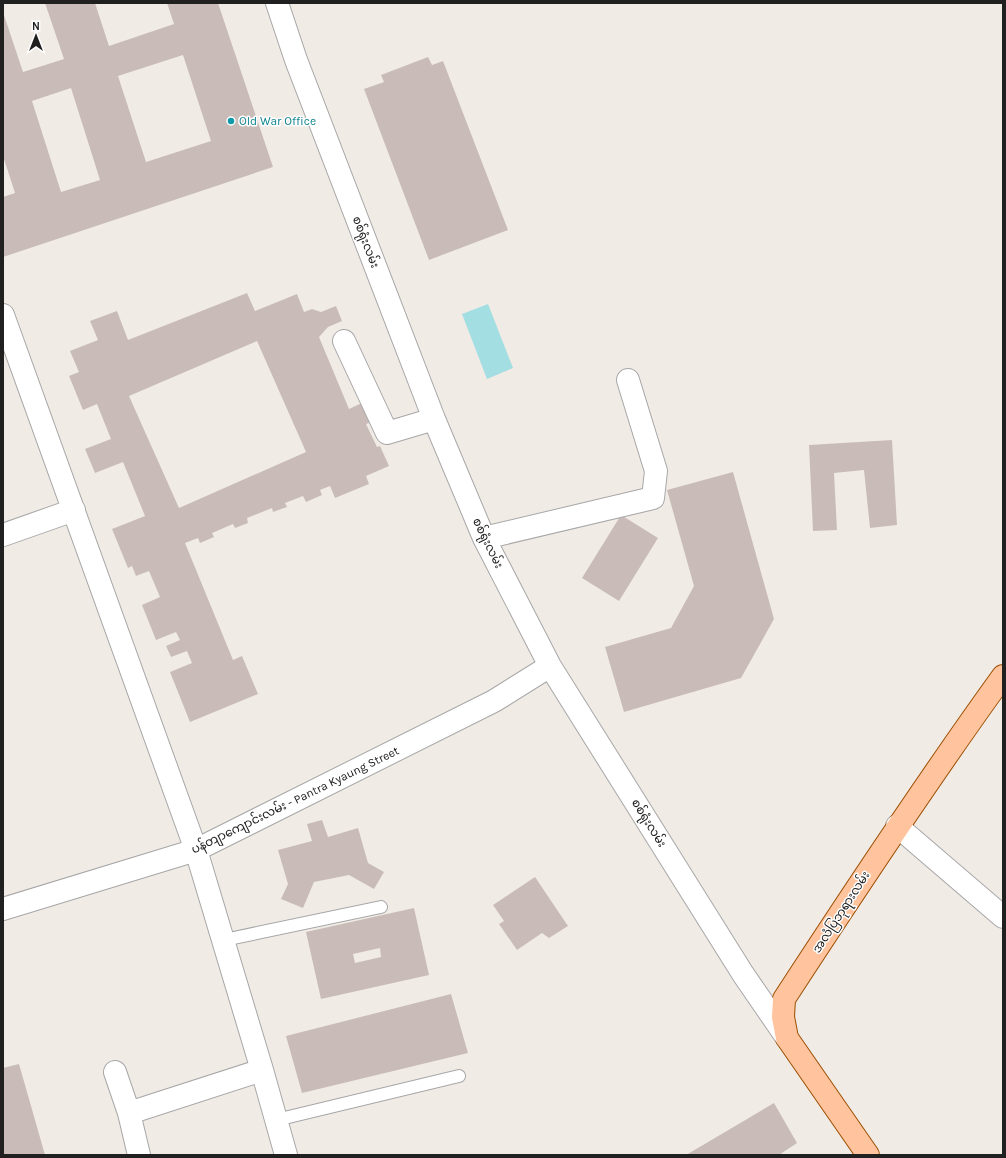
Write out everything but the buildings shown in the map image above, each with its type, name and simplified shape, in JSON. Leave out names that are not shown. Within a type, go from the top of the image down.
[{"type":"main road","name":"အလံပြဘုရားလမ်း","points":[[868,1155],[787,1038],[783,1017],[784,999],[897,826],[1003,676]]},
{"type":"street","name":"စစ်ရုံးလမ်း","points":[[277,3],[296,60],[434,420],[484,538],[550,666],[743,974],[787,1038]]},
{"type":"street","points":[[3,315],[196,850],[224,940],[286,1155]]},
{"type":"street","points":[[344,341],[386,433],[434,420]]},
{"type":"street","points":[[484,538],[653,498],[656,471],[628,380]]},
{"type":"street","points":[[3,535],[74,510]]},
{"type":"street","name":"ပန်တျာကျောင်းလမ်း - Pantra Kyaung Street","points":[[3,909],[196,850],[494,701],[550,666]]},
{"type":"street","points":[[897,826],[1003,917]]},
{"type":"street","points":[[129,1113],[262,1070]]},
{"type":"street","points":[[115,1072],[129,1113],[138,1155]]},
{"type":"lane","points":[[224,940],[381,907]]},
{"type":"lane","points":[[276,1120],[459,1076]]},
{"type":"water","points":[[488,304],[513,368],[487,379],[462,314]]},
{"type":"place","name":"Old War Office","points":[[231,121]]}]
